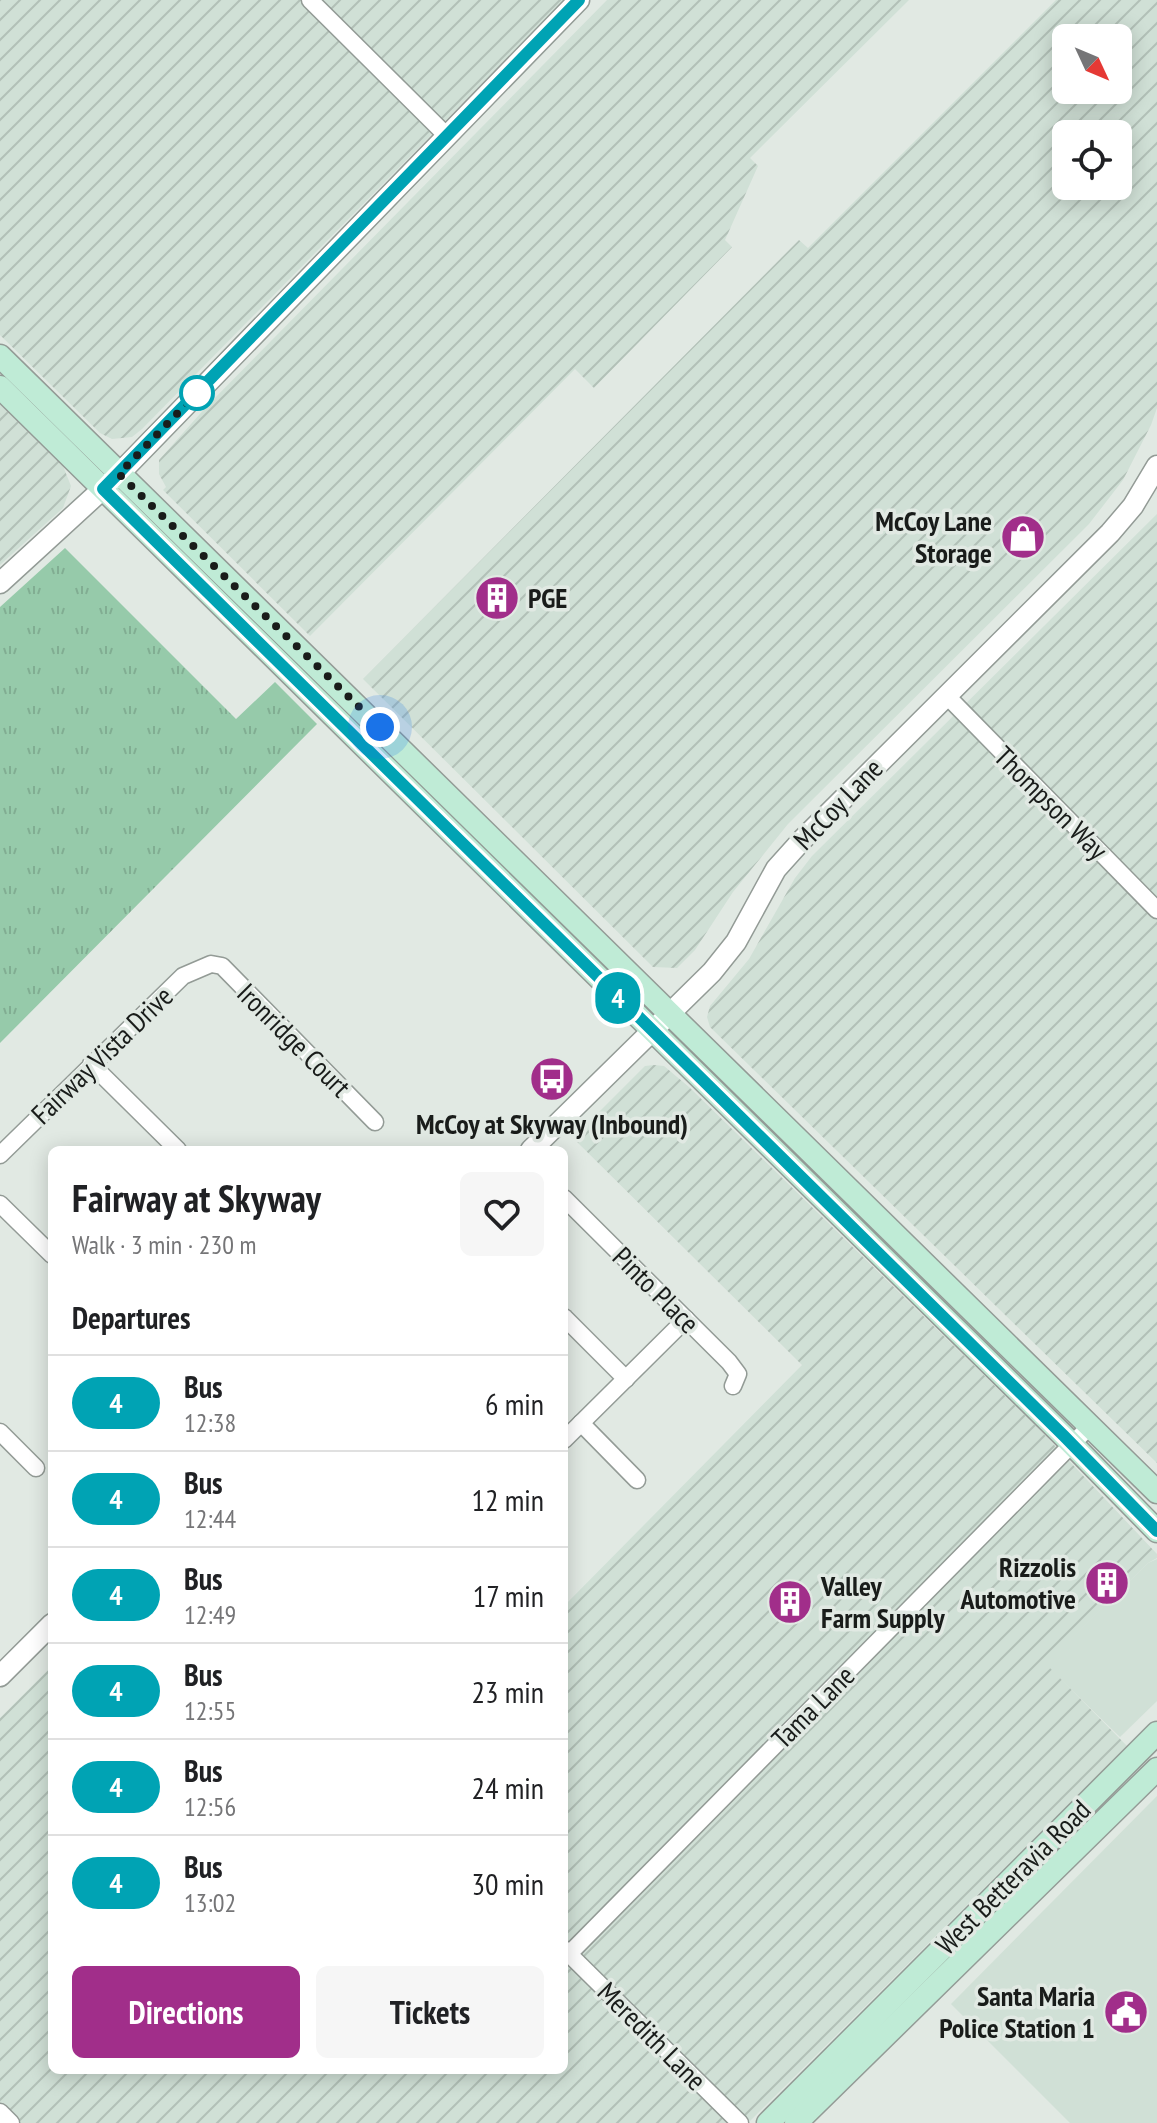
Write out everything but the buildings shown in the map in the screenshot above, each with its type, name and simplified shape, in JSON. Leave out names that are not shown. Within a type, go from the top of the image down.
[{"type":"main road","points":[[0,356],[111,481],[652,1031],[1157,1531]]},
{"type":"main road","points":[[0,387],[111,481],[369,716],[1157,1492]]},
{"type":"main road","name":"West Betteravia Road","points":[[768,2123],[1157,1733]]},
{"type":"main road","name":"West Betteravia Road","points":[[796,2123],[1157,1769]]},
{"type":"street","points":[[310,0],[446,135]]},
{"type":"street","points":[[0,583],[111,481],[579,0]]},
{"type":"street","name":"McCoy Lane","points":[[535,1146],[712,972],[736,942],[776,869],[1110,533],[1154,479]]},
{"type":"street","name":"Thompson Way","points":[[946,695],[1157,910]]},
{"type":"street","name":"Fairway Vista Drive","points":[[0,1155],[183,976],[211,964]]},
{"type":"street","name":"Ironridge Court","points":[[211,964],[222,966],[375,1122]]},
{"type":"street","points":[[91,1064],[174,1146]]},
{"type":"street","name":"Pinto Place","points":[[568,1202],[734,1368],[738,1374],[733,1386]]},
{"type":"street","points":[[0,1204],[48,1251]]},
{"type":"street","points":[[568,1434],[686,1319]]},
{"type":"street","points":[[568,1321],[626,1379]]},
{"type":"street","points":[[581,1423],[637,1480]]},
{"type":"street","name":"Tama Lane","points":[[568,1950],[1090,1426]]},
{"type":"street","points":[[0,1432],[36,1468]]},
{"type":"street","points":[[2,1669],[48,1628]]},
{"type":"street","name":"Meredith Lane","points":[[568,1954],[740,2123]]},
{"type":"street","points":[[0,2112],[11,2123]]},
{"type":"shaded area","points":[[0,0],[564,0],[142,429],[132,437],[112,439],[100,433],[0,335]]},
{"type":"shaded area","points":[[607,0],[909,0],[750,158],[758,166],[725,240],[732,247],[594,388],[575,369],[310,636],[163,490],[166,487],[159,474],[159,460],[207,406]]},
{"type":"shaded area","points":[[1056,0],[1157,0],[1157,408],[1123,480],[1089,524],[788,824],[733,892],[695,950],[677,968],[653,967],[363,679],[799,240],[808,248]]},
{"type":"shaded area","points":[[0,404],[63,466],[71,486],[63,508],[0,565]]},
{"type":"shaded area","points":[[1157,514],[1157,1463],[710,1027],[707,1017],[710,1006],[749,959],[795,878],[812,856]]},
{"type":"shaded area","points":[[645,1066],[664,1066],[689,1087],[1039,1429],[1157,1554],[1157,1558],[1148,1563],[1046,1664],[1127,1746],[748,2123],[0,2123],[0,1718],[48,1670],[48,2074],[568,2074],[568,1602],[802,1365],[573,1138]]},
{"type":"shaded area","points":[[1157,1559],[1157,1701],[1120,1737],[1045,1664],[1148,1563]]},
{"type":"shaded area","points":[[1157,1796],[1157,2123],[1070,2123],[951,2004]]},
{"type":"green space","points":[[65,548],[236,719],[275,682],[317,724],[0,1043],[0,607]]},
{"type":"bus line","name":"4","points":[[579,0],[103,489],[1157,1531]]},
{"type":"place","name":"McCoy Lane Storage","points":[[1023,537]]},
{"type":"place","name":"PGE","points":[[497,598]]},
{"type":"place","name":"McCoy at Skyway (Inbound)","points":[[552,1079]]},
{"type":"place","name":"Rizzolis Automotive","points":[[1107,1583]]},
{"type":"place","name":"Valley Farm Supply","points":[[790,1602]]},
{"type":"place","name":"Santa Maria Police Station 1","points":[[1126,2012]]},
{"type":"route","points":[[197,393],[119,474],[380,727]]}]
